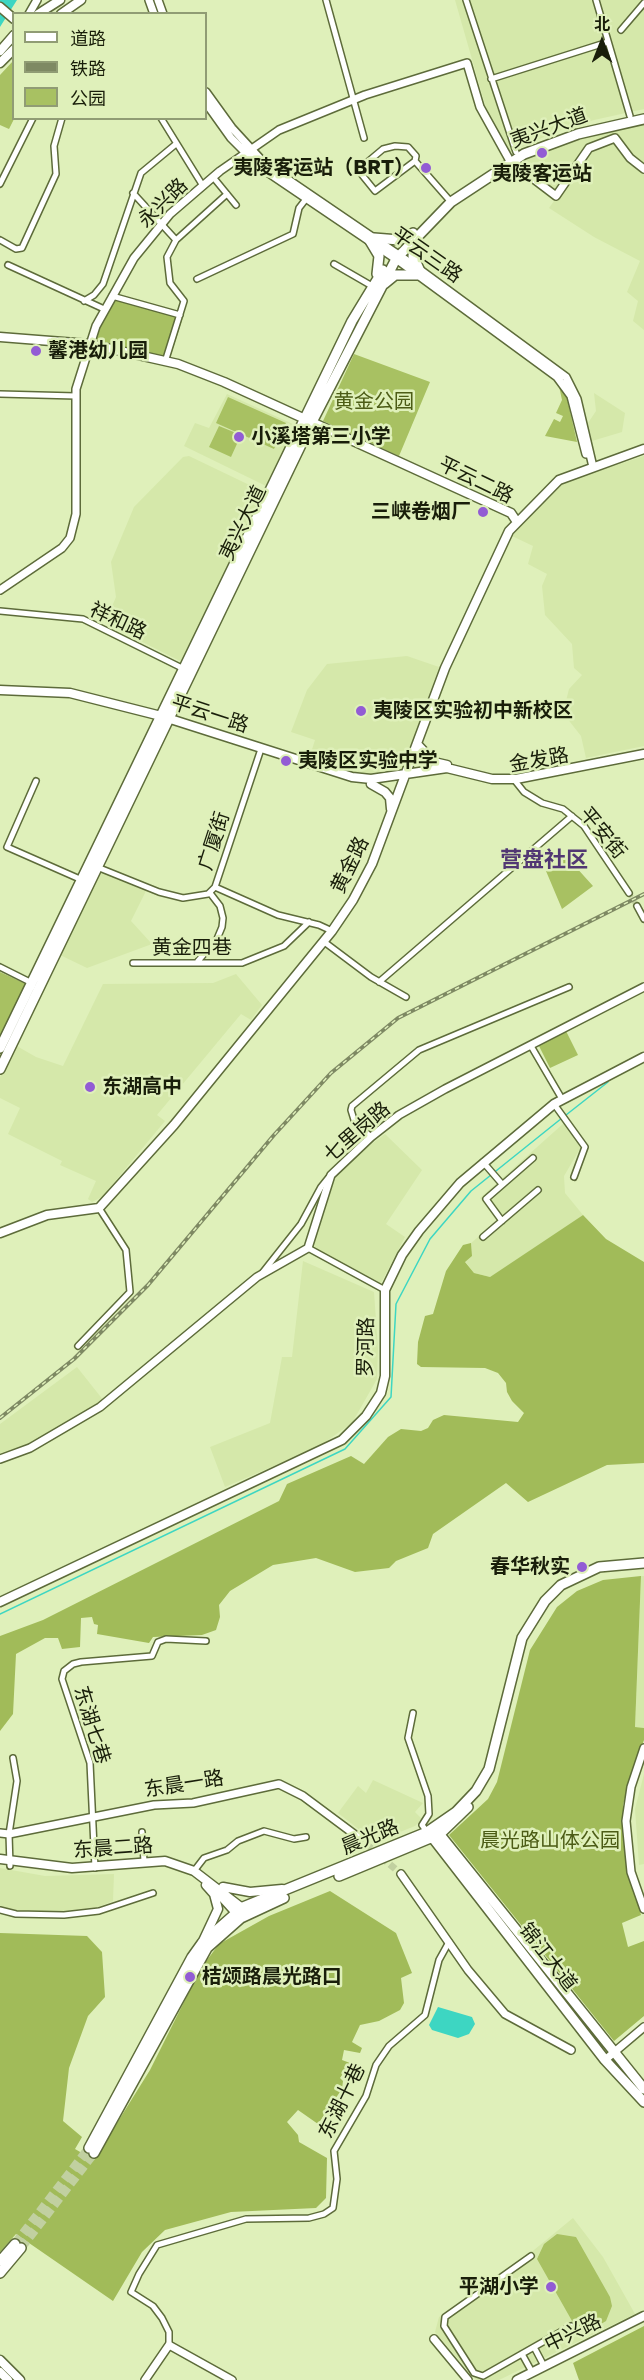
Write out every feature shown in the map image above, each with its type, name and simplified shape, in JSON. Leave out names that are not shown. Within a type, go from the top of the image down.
[{"type":"main road","points":[[46,0],[58,1]]},
{"type":"main road","points":[[64,12],[81,0]]},
{"type":"main road","points":[[41,12],[58,1]]},
{"type":"main road","points":[[0,51],[12,40]]},
{"type":"main road","points":[[0,63],[12,51]]},
{"type":"main road","name":"夷兴大道","points":[[0,1069],[97,867],[184,669],[375,288],[396,256],[450,200],[511,157],[556,135],[644,113]]},
{"type":"main road","name":"夷兴大道","points":[[511,157],[556,141],[644,119]]},
{"type":"main road","points":[[375,288],[380,261],[372,240],[399,240],[415,234]]},
{"type":"main road","points":[[375,288],[396,275],[418,272],[412,250],[415,234]]},
{"type":"main road","name":"平云二路","points":[[0,337],[89,346],[165,362],[224,382],[517,522]]},
{"type":"main road","name":"平云二路","points":[[0,343],[89,346]]},
{"type":"main road","name":"夷兴大道","points":[[0,1048],[308,422]]},
{"type":"main road","name":"黄金路","points":[[99,1208],[174,1125],[332,931],[353,900],[372,864],[445,668],[500,544],[517,522],[559,480],[591,466],[644,448]]},
{"type":"main road","name":"平云一路","points":[[0,692],[70,693],[164,718],[352,777],[371,779],[406,776]]},
{"type":"main road","name":"平云一路","points":[[164,718],[352,781],[371,784],[406,776]]},
{"type":"main road","points":[[418,745],[434,762],[462,770]]},
{"type":"main road","name":"金发路","points":[[406,776],[447,768],[492,779],[516,779],[644,756]]},
{"type":"main road","name":"金发路","points":[[406,776],[456,772],[491,783],[516,783],[644,756]]},
{"type":"main road","points":[[371,784],[385,792],[390,798],[391,815]]},
{"type":"main road","name":"罗河路","points":[[0,1602],[342,1440],[366,1416],[381,1393],[385,1376],[383,1307],[385,1290],[402,1255],[419,1231],[460,1183],[554,1104],[644,1057]]},
{"type":"main road","points":[[0,1233],[47,1215],[99,1208]]},
{"type":"main road","name":"晨光路","points":[[644,1563],[599,1567],[561,1585],[545,1601],[522,1638],[489,1769],[476,1791],[433,1833],[297,1887],[242,1913],[202,1943],[91,2151],[207,1948],[242,1913],[433,1833],[461,1816],[479,1794],[492,1772],[525,1639],[548,1603],[563,1589],[599,1571],[644,1567]]},
{"type":"main road","name":"锦江大道","points":[[433,1833],[644,2089]]},
{"type":"main road","name":"锦江大道","points":[[433,1833],[605,2060],[644,2102]]},
{"type":"main road","name":"东晨二路","points":[[95,1868],[165,1861],[194,1870],[242,1913]]},
{"type":"main road","name":"东晨二路","points":[[0,1862],[72,1868],[164,1866],[209,1883]]},
{"type":"main road","points":[[209,1883],[250,1893],[297,1887]]},
{"type":"main road","points":[[202,1943],[218,1909],[209,1883]]},
{"type":"main road","points":[[0,2261],[18,2246],[0,2273]]},
{"type":"main road","name":"中兴路","points":[[517,2380],[644,2316]]},
{"type":"main road","points":[[0,2360],[20,2380]]},
{"type":"main road","points":[[0,2372],[8,2380]]},
{"type":"street","points":[[326,0],[364,138]]},
{"type":"street","points":[[466,0],[491,79],[511,157],[556,196],[589,148],[615,138],[630,158],[644,169]]},
{"type":"street","points":[[596,0],[630,116]]},
{"type":"street","points":[[621,30],[644,3]]},
{"type":"street","points":[[0,63],[12,42]]},
{"type":"street","points":[[491,79],[608,42]]},
{"type":"street","name":"永兴路","points":[[0,590],[62,548],[70,538],[76,514],[76,396],[89,346],[104,309],[134,258],[170,214],[213,177],[279,129],[353,99],[467,63],[480,107],[511,157]]},
{"type":"street","name":"平云三路","points":[[207,93],[247,151],[372,240]]},
{"type":"street","name":"平云三路","points":[[207,104],[260,167],[396,256],[557,377],[571,396],[591,466]]},
{"type":"street","points":[[0,184],[32,120]]},
{"type":"street","points":[[0,240],[16,249],[21,248],[56,174],[54,146],[61,120]]},
{"type":"street","points":[[162,120],[203,186]]},
{"type":"street","points":[[84,301],[94,295],[103,284],[141,173],[176,144]]},
{"type":"street","points":[[415,160],[375,191],[358,170],[383,149],[395,146],[408,147],[416,156],[415,160],[450,200]]},
{"type":"street","points":[[213,177],[236,205]]},
{"type":"street","points":[[133,193],[160,225],[177,240]]},
{"type":"street","points":[[165,362],[184,301],[170,282],[167,257],[177,240],[227,194]]},
{"type":"street","points":[[197,279],[293,234],[300,208],[306,199]]},
{"type":"street","points":[[334,264],[375,288]]},
{"type":"street","points":[[8,265],[104,309]]},
{"type":"street","points":[[112,296],[180,315]]},
{"type":"street","points":[[0,394],[76,396]]},
{"type":"street","name":"祥和路","points":[[0,611],[83,619],[184,669]]},
{"type":"street","name":"广厦街","points":[[97,867],[148,889],[183,898],[210,893],[261,752]]},
{"type":"street","points":[[36,782],[7,847],[82,880]]},
{"type":"street","name":"平安街","points":[[516,783],[524,792],[542,802],[563,809],[584,826],[629,893]]},
{"type":"street","points":[[379,982],[572,816]]},
{"type":"street","points":[[214,887],[278,915],[309,922],[332,931]]},
{"type":"street","points":[[198,961],[217,939],[222,927],[223,918],[220,906],[210,893]]},
{"type":"street","points":[[637,906],[644,919]]},
{"type":"street","name":"黄金四巷","points":[[133,963],[198,961],[242,963],[284,946],[309,922]]},
{"type":"street","points":[[323,941],[379,982],[406,996]]},
{"type":"street","points":[[0,967],[32,983]]},
{"type":"street","points":[[371,1137],[355,1123],[352,1106],[419,1050],[569,987]]},
{"type":"street","name":"七里岗路","points":[[308,1248],[331,1175],[371,1137],[399,1115],[644,987]]},
{"type":"street","points":[[531,1046],[562,1098]]},
{"type":"street","points":[[554,1104],[585,1147],[574,1177]]},
{"type":"street","points":[[502,1221],[486,1199],[533,1158]]},
{"type":"street","points":[[483,1162],[502,1184]]},
{"type":"street","points":[[0,1459],[30,1448],[100,1407],[257,1277],[273,1262],[302,1224],[321,1186],[331,1175]]},
{"type":"street","points":[[483,1238],[538,1190]]},
{"type":"street","points":[[78,1346],[130,1292],[126,1250],[99,1208]]},
{"type":"street","points":[[257,1277],[308,1248],[385,1290]]},
{"type":"street","name":"东湖七巷","points":[[95,1868],[90,1763],[62,1679],[64,1671],[73,1664],[81,1662],[152,1656],[158,1642],[166,1639],[206,1641]]},
{"type":"street","points":[[413,1713],[408,1738],[428,1796],[429,1814],[422,1825],[433,1833]]},
{"type":"street","points":[[644,1748],[631,1787],[626,1821],[632,1872],[644,1909]]},
{"type":"street","points":[[10,1864],[9,1834],[17,1781],[13,1758]]},
{"type":"street","name":"东晨一路","points":[[0,1833],[9,1834],[154,1805],[193,1803],[279,1784],[303,1796],[358,1837]]},
{"type":"street","points":[[194,1870],[204,1858],[227,1850],[238,1842],[264,1831],[294,1839],[306,1838]]},
{"type":"street","points":[[142,1832],[144,1862]]},
{"type":"street","points":[[400,1874],[468,1970],[505,2014],[571,2050]]},
{"type":"street","points":[[0,1910],[16,1914],[64,1915],[99,1911],[153,1893]]},
{"type":"street","name":"东湖十巷","points":[[169,2345],[169,2332],[162,2318],[153,2306],[131,2292],[157,2245],[246,2219],[309,2218],[324,2214],[333,2208],[338,2179],[334,2151],[366,2096],[376,2065],[389,2046],[424,2015],[439,1960],[449,1942]]},
{"type":"street","points":[[605,2060],[644,2027]]},
{"type":"street","points":[[531,2256],[445,2317],[444,2326],[474,2373],[483,2376],[571,2326]]},
{"type":"street","points":[[434,2339],[468,2380]]},
{"type":"street","points":[[145,2380],[169,2345],[232,2380]]},
{"type":"street","points":[[447,2355],[457,2347]]},
{"type":"street","points":[[534,2347],[544,2366]]},
{"type":"street","points":[[522,2354],[532,2372]]},
{"type":"shaded area","points":[[455,0],[644,0],[644,109],[594,120],[555,132],[509,153],[488,115]]},
{"type":"shaded area","points":[[644,122],[644,330],[633,321],[638,301],[627,292],[640,261],[594,237],[549,208],[554,201],[509,167],[571,139]]},
{"type":"shaded area","points":[[594,393],[625,413],[622,432],[592,441],[588,423],[596,411]]},
{"type":"shaded area","name":"小溪塔第三小学","points":[[227,394],[295,425],[266,486],[184,446],[195,423],[209,428]]},
{"type":"shaded area","points":[[189,456],[264,492],[182,662],[105,623],[116,597],[111,562],[134,507],[183,457]]},
{"type":"shaded area","name":"三峡卷烟厂","points":[[644,456],[644,746],[586,758],[581,736],[563,713],[569,689],[582,675],[574,668],[572,644],[545,615],[542,586],[547,574],[528,564],[533,546],[512,536],[562,483]]},
{"type":"shaded area","name":"夷陵区实验初中新校区","points":[[407,656],[439,667],[402,772],[354,774],[309,759],[315,740],[291,732],[307,690],[327,664]]},
{"type":"shaded area","points":[[100,870],[146,891],[131,921],[152,944],[87,968],[58,954]]},
{"type":"shaded area","name":"东湖高中","points":[[236,974],[262,1005],[251,1020],[241,1014],[157,1115],[165,1121],[102,1197],[92,1202],[88,1199],[96,1181],[60,1165],[62,1161],[8,1134],[20,1108],[0,1098],[0,1077],[15,1045],[36,1057],[63,1066],[103,984],[213,983]]},
{"type":"shaded area","points":[[564,1123],[581,1147],[564,1176],[565,1193],[583,1215],[490,1277],[474,1273],[465,1261],[472,1256],[471,1243],[497,1221],[480,1198]]},
{"type":"shaded area","points":[[385,1134],[422,1170],[386,1224],[405,1237],[381,1283],[317,1250],[312,1242],[333,1180],[345,1164]]},
{"type":"shaded area","points":[[303,1261],[374,1292],[378,1349],[377,1379],[352,1423],[318,1447],[225,1487],[210,1447],[270,1423],[282,1357],[292,1357]]},
{"type":"shaded area","points":[[77,1367],[104,1401],[33,1443],[0,1453],[0,1424]]},
{"type":"shaded area","points":[[641,1576],[644,1576],[644,1728],[635,1727]]},
{"type":"shaded area","points":[[644,1774],[644,1864],[639,1865],[635,1809]]},
{"type":"shaded area","points":[[373,1780],[423,1803],[415,1812],[422,1819],[415,1826],[375,1842],[338,1813],[358,1786],[366,1793]]},
{"type":"shaded area","points":[[0,1868],[45,1876],[114,1874],[113,1901],[98,1907],[66,1911],[20,1911],[0,1907]]},
{"type":"shaded area","name":"平湖小学","points":[[573,2218],[603,2257],[635,2314],[499,2380],[476,2380],[435,2332],[439,2317],[523,2259]]},
{"type":"green space","points":[[12,62],[14,120],[9,129],[0,125],[0,75]]},
{"type":"green space","points":[[116,295],[184,314],[170,358],[95,342],[106,311]]},
{"type":"green space","name":"黄金公园","points":[[354,354],[430,382],[399,456],[323,421]]},
{"type":"green space","points":[[559,386],[567,398],[577,442],[545,436],[554,419],[560,422],[563,416],[556,413],[562,400]]},
{"type":"green space","points":[[228,397],[286,423],[274,449],[216,423]]},
{"type":"green space","points":[[219,426],[241,435],[231,457],[209,447]]},
{"type":"green space","points":[[565,855],[593,886],[562,909],[546,871]]},
{"type":"green space","points":[[0,972],[26,984],[0,1036]]},
{"type":"green space","points":[[566,1031],[578,1055],[550,1068],[538,1044]]},
{"type":"green space","points":[[583,1215],[606,1239],[644,1262],[644,1463],[607,1465],[528,1502],[506,1483],[433,1534],[428,1548],[396,1561],[389,1568],[355,1572],[316,1558],[273,1565],[230,1591],[219,1605],[220,1617],[216,1630],[202,1635],[153,1637],[149,1643],[97,1634],[98,1625],[94,1624],[92,1617],[81,1618],[80,1647],[62,1649],[58,1638],[45,1638],[16,1654],[13,1714],[0,1731],[0,1636],[43,1620],[279,1501],[287,1484],[351,1456],[364,1464],[388,1437],[401,1429],[421,1431],[428,1428],[433,1420],[444,1415],[518,1422],[524,1413],[512,1401],[507,1392],[506,1383],[498,1373],[485,1368],[421,1367],[417,1364],[418,1342],[425,1316],[433,1314],[446,1271],[463,1245],[471,1243],[472,1256],[465,1262],[474,1273],[490,1277]]},
{"type":"green space","name":"晨光路山体公园","points":[[641,1576],[635,1727],[644,1728],[644,1740],[633,1768],[623,1805],[626,1863],[641,1915],[622,1923],[628,1947],[644,1941],[644,2016],[614,2041],[449,1835],[488,1799],[497,1782],[530,1650],[557,1607],[577,1591],[603,1580]]},
{"type":"green space","points":[[330,1891],[396,1933],[412,1973],[401,1978],[404,2003],[400,2010],[379,2021],[360,2025],[352,2042],[362,2048],[360,2053],[344,2050],[342,2060],[350,2063],[340,2078],[343,2081],[342,2089],[318,2124],[298,2110],[287,2122],[298,2135],[299,2142],[327,2158],[326,2198],[316,2208],[231,2212],[165,2230],[142,2252],[113,2301],[16,2234],[0,2252],[0,1933],[87,1936],[102,1952],[105,1997],[88,2016],[69,2068],[63,2121],[82,2137],[75,2149],[94,2160],[150,2070],[201,1968],[219,1944],[269,1916]]},
{"type":"green space","points":[[557,2234],[576,2237],[610,2297],[612,2306],[606,2321],[601,2324],[588,2329],[576,2328],[537,2259],[544,2244]]},
{"type":"green space","points":[[644,2326],[644,2380],[579,2380],[573,2363]]},
{"type":"water","points":[[0,0],[17,0],[0,27]]},
{"type":"water","points":[[438,2007],[472,2017],[475,2024],[469,2034],[458,2038],[432,2030],[429,2025]]},
{"type":"waterway","points":[[566,1115],[608,1082]]},
{"type":"waterway","points":[[0,1614],[345,1449],[391,1397],[396,1304],[430,1239],[471,1191],[562,1118]]},
{"type":"tunnel","points":[[629,893],[637,906]]},
{"type":"tunnel","points":[[358,1837],[401,1874]]},
{"type":"tunnel","points":[[15,2244],[89,2148]]},
{"type":"tunnel","points":[[21,2248],[94,2153]]},
{"type":"railway","points":[[0,1418],[74,1359],[148,1285],[274,1135],[331,1073],[398,1018],[644,894]]},
{"type":"place","name":"夷陵客运站","points":[[542,153]]},
{"type":"place","name":"夷陵客运站（BRT）","points":[[426,168]]},
{"type":"place","name":"馨港幼儿园","points":[[36,351]]},
{"type":"place","name":"小溪塔第三小学","points":[[239,437]]},
{"type":"place","name":"三峡卷烟厂","points":[[483,512]]},
{"type":"place","name":"夷陵区实验初中新校区","points":[[361,711]]},
{"type":"place","name":"夷陵区实验中学","points":[[286,761]]},
{"type":"place","name":"东湖高中","points":[[90,1087]]},
{"type":"place","name":"春华秋实","points":[[582,1567]]},
{"type":"place","name":"桔颂路晨光路口","points":[[190,1977]]},
{"type":"place","name":"平湖小学","points":[[551,2287]]},
{"type":"district","name":"营盘社区","points":[[544,860]]}]
